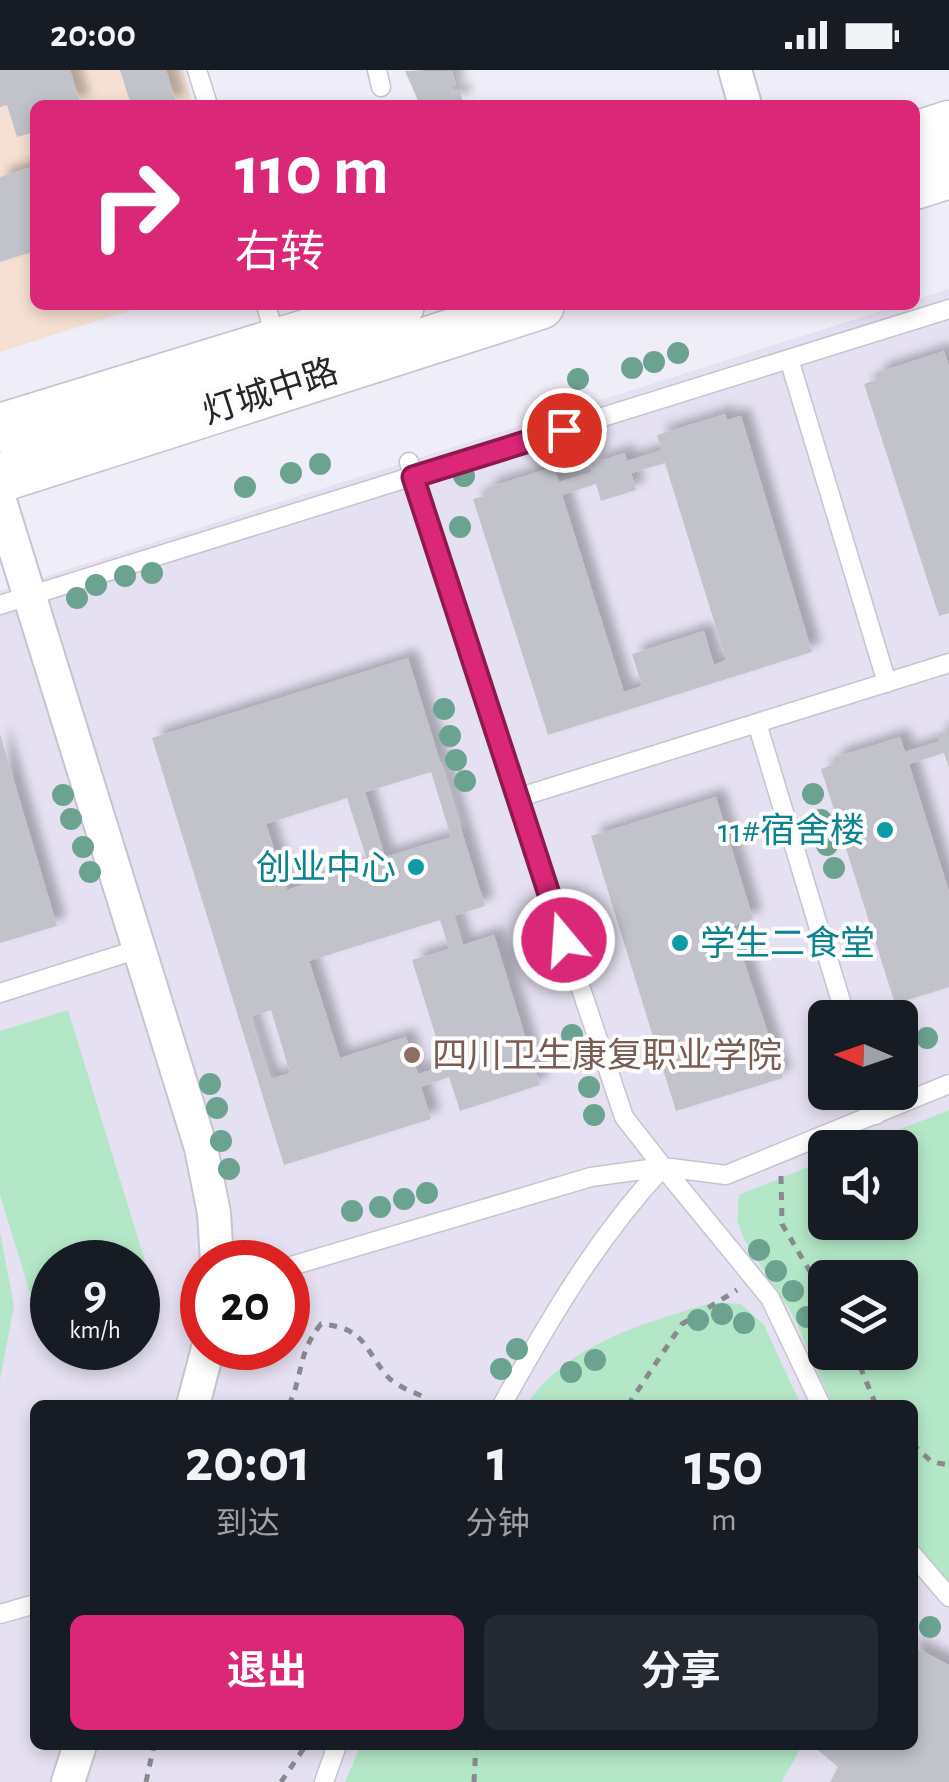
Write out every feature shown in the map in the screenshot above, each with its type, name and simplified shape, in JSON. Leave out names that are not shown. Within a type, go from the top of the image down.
[{"type":"main road","points":[[920,134],[949,125]]},
{"type":"main road","points":[[920,183],[949,174]]},
{"type":"main road","name":"灯城中路","points":[[0,428],[271,325],[368,310]]},
{"type":"main road","name":"灯城中路","points":[[0,478],[524,310]]},
{"type":"street","points":[[735,70],[744,100]]},
{"type":"street","points":[[0,501],[15,601],[139,949],[200,1148],[211,1191],[214,1240]]},
{"type":"street","points":[[193,1400],[202,1370]]},
{"type":"street","points":[[68,1782],[78,1750]]},
{"type":"lane","points":[[198,70],[207,100]]},
{"type":"lane","points":[[15,601],[411,469],[949,310]]},
{"type":"lane","points":[[789,359],[887,683]]},
{"type":"lane","points":[[411,469],[624,1117],[756,1278],[784,1322],[819,1400]]},
{"type":"lane","points":[[517,798],[949,663]]},
{"type":"lane","points":[[757,724],[841,1000]]},
{"type":"lane","points":[[0,993],[139,949]]},
{"type":"lane","points":[[310,1260],[591,1177],[662,1167],[726,1175],[949,1084]]},
{"type":"lane","points":[[874,1110],[876,1115]]},
{"type":"lane","points":[[505,1400],[584,1264],[620,1213],[662,1167]]},
{"type":"lane","points":[[918,1561],[949,1597]]},
{"type":"lane","points":[[0,1614],[30,1605]]},
{"type":"lane","points":[[324,1782],[335,1750]]},
{"type":"path","points":[[780,1153],[782,1224],[808,1268]]},
{"type":"path","points":[[631,1400],[682,1324],[756,1278]]},
{"type":"path","points":[[290,1400],[300,1381],[302,1348],[321,1324],[346,1326],[371,1349],[390,1380],[425,1400]]},
{"type":"path","points":[[861,1370],[874,1400]]},
{"type":"path","points":[[918,1449],[932,1462],[949,1465]]},
{"type":"path","points":[[146,1782],[153,1750]]},
{"type":"path","points":[[282,1782],[303,1750]]},
{"type":"path","points":[[474,1782],[476,1750]]},
{"type":"shaded area","points":[[0,70],[183,70],[192,100],[30,100],[30,310],[131,310],[0,352]]},
{"type":"shaded area","name":"四川卫生康复职业学院","points":[[949,289],[949,1782],[0,1782],[0,591],[884,310],[920,310],[920,298]]},
{"type":"green space","points":[[68,1010],[139,1240],[30,1240],[30,1293],[0,1195],[0,1031]]},
{"type":"green space","points":[[949,1110],[949,1583],[918,1547],[918,1400],[831,1400],[817,1370],[918,1370],[918,1260],[808,1260],[808,1350],[792,1314],[744,1239],[737,1221],[739,1195],[808,1167],[808,1240],[918,1240],[918,1130],[898,1130]]},
{"type":"green space","points":[[0,1232],[14,1306],[0,1380]]},
{"type":"green space","points":[[714,1302],[741,1304],[764,1325],[799,1400],[530,1400],[565,1365],[635,1327]]},
{"type":"green space","points":[[359,1750],[799,1750],[782,1782],[345,1782]]},
{"type":"building","points":[[0,70],[70,70],[79,100],[30,100],[30,133],[17,137],[7,105],[0,107]]},
{"type":"building","points":[[120,70],[166,70],[175,100],[129,100]]},
{"type":"building","points":[[405,71],[452,71],[456,85],[451,86],[452,93],[460,91],[462,100],[418,100]]},
{"type":"building","points":[[30,168],[30,253],[0,262],[0,177]]},
{"type":"building","points":[[944,351],[949,367],[949,613],[939,616],[864,384],[878,379],[876,373]]},
{"type":"building","points":[[725,414],[727,420],[741,416],[812,652],[548,735],[473,499],[488,495],[486,488],[554,467],[559,482],[592,472],[590,464],[625,453],[627,461],[662,450],[657,435]],"holes":[[[665,463],[726,660],[714,665],[704,631],[632,654],[642,686],[624,692],[562,495],[596,484],[601,501],[636,490],[631,473]]]},
{"type":"building","name":"创业中心","points":[[408,658],[485,906],[454,916],[463,945],[494,935],[540,1085],[460,1111],[449,1077],[421,1087],[431,1119],[284,1165],[152,738]],"holes":[[[431,772],[451,837],[385,857],[365,792]],[[347,798],[368,863],[287,890],[266,824]],[[440,920],[449,949],[412,960],[445,1066],[418,1074],[406,1037],[340,1058],[309,961]],[[271,1010],[290,1073],[270,1079],[250,1017]]]},
{"type":"building","name":"11#宿舍楼","points":[[949,730],[949,768],[944,753],[909,764],[949,892],[949,987],[908,1000],[894,1000],[821,769],[835,764],[833,758],[900,737],[905,752],[940,741],[937,734]]},
{"type":"building","points":[[0,734],[57,926],[0,943]]},
{"type":"building","name":"学生二食堂","points":[[716,797],[753,919],[732,926],[783,1078],[676,1111],[591,836]]},
{"type":"building","points":[[918,1649],[949,1665],[949,1782],[830,1782],[838,1767],[818,1750],[918,1750]]},
{"type":"place","name":"11#宿舍楼","points":[[885,830]]},
{"type":"place","name":"创业中心","points":[[416,867]]},
{"type":"place","name":"学生二食堂","points":[[680,943]]},
{"type":"place","name":"四川卫生康复职业学院","points":[[412,1055]]},
{"type":"route","points":[[564,430],[413,477],[564,940]]}]
